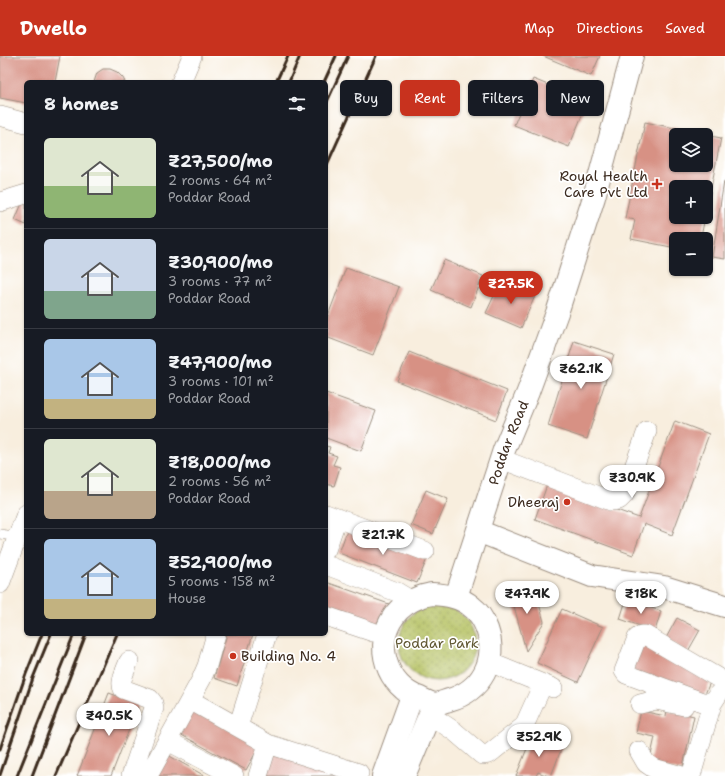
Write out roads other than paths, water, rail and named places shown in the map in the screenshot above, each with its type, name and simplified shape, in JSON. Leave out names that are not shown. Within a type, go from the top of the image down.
[{"type":"street","points":[[182,80],[192,56]]},
{"type":"street","name":"Poddar Road","points":[[456,598],[501,459],[528,392],[558,310],[594,196],[632,56]]},
{"type":"street","points":[[0,116],[24,122]]},
{"type":"street","points":[[0,202],[24,195]]},
{"type":"street","points":[[501,459],[611,501],[619,500],[624,495],[647,430]]},
{"type":"street","points":[[328,539],[332,516],[425,551]]},
{"type":"street","points":[[0,584],[9,536],[24,517]]},
{"type":"street","points":[[478,531],[592,576],[664,587],[725,606]]},
{"type":"street","points":[[328,567],[397,592],[412,601]]},
{"type":"street","points":[[404,776],[432,710],[472,689],[484,675],[488,662],[490,657],[490,639],[484,621],[472,607],[456,598],[444,594],[420,596],[406,604],[394,616],[386,631],[383,647],[386,663],[393,678],[412,696],[432,710],[482,755],[489,754],[524,726],[548,686],[488,662]]},
{"type":"street","points":[[328,617],[373,632]]},
{"type":"street","points":[[639,752],[646,763],[653,768],[687,772],[706,708],[722,681],[645,635],[641,635],[637,638],[624,671],[626,674],[702,702],[706,708]]},
{"type":"street","points":[[148,776],[207,666],[215,636]]},
{"type":"street","points":[[238,727],[266,636]]},
{"type":"street","points":[[129,661],[122,682],[123,689],[150,699],[154,708],[131,776]]},
{"type":"street","points":[[383,776],[412,696]]},
{"type":"street","points":[[190,700],[268,744],[359,773]]},
{"type":"street","points":[[640,704],[656,700],[706,708]]},
{"type":"street","points":[[168,741],[234,776]]},
{"type":"street","points":[[258,776],[268,744]]},
{"type":"railway","points":[[277,80],[288,56]]},
{"type":"railway","points":[[290,80],[300,56]]},
{"type":"railway","points":[[325,80],[336,56]]},
{"type":"railway","points":[[328,100],[348,56]]},
{"type":"railway","points":[[328,163],[376,56]]},
{"type":"railway","points":[[0,749],[26,674],[41,636]]},
{"type":"railway","points":[[0,775],[33,678],[50,636]]},
{"type":"railway","points":[[17,776],[73,636]]},
{"type":"railway","points":[[32,776],[85,636]]},
{"type":"railway","points":[[56,776],[116,636]]},
{"type":"place","name":"Royal Health Care Pvt Ltd","points":[[657,184]]},
{"type":"place","name":"Dheeraj","points":[[567,502]]},
{"type":"place","name":"Building No. 4","points":[[233,656]]},
{"type":"park label","name":"Poddar Park","points":[[437,643]]}]
